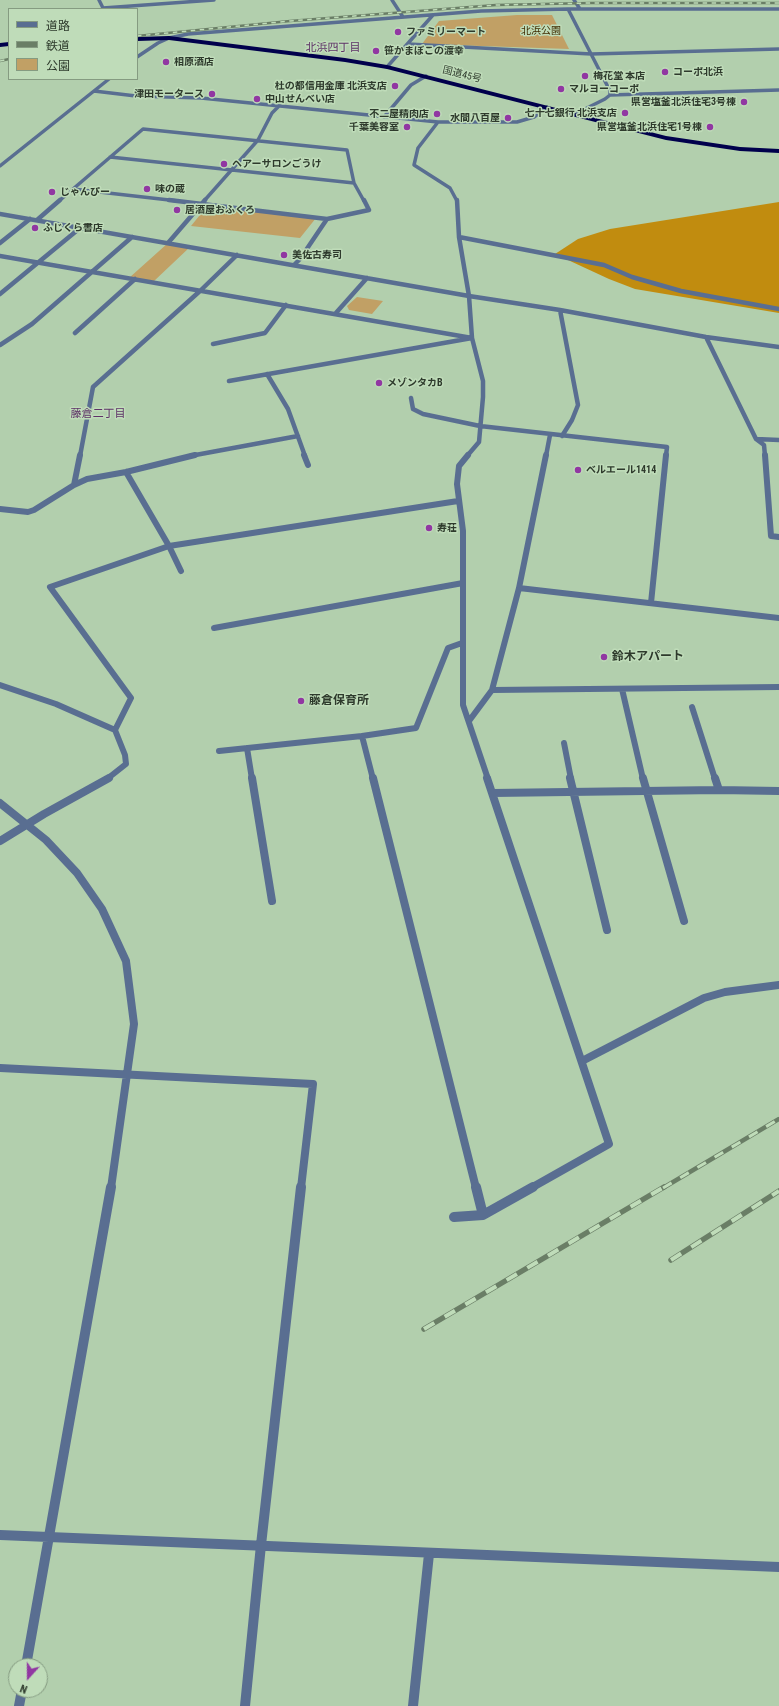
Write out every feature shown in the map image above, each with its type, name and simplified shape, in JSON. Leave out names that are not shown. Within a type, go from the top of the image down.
[{"type":"highway","name":"国道45号","points":[[138,39],[169,38],[304,54],[387,67],[688,142],[740,149],[779,151]]},
{"type":"street","points":[[99,0],[103,8],[214,0]]},
{"type":"street","points":[[392,0],[403,17]]},
{"type":"street","points":[[574,0],[580,9]]},
{"type":"street","points":[[568,9],[610,91],[610,95]]},
{"type":"street","points":[[138,56],[148,48],[169,38],[188,34],[481,11],[568,9],[779,9]]},
{"type":"street","points":[[387,67],[433,15]]},
{"type":"street","points":[[408,44],[591,54],[779,49]]},
{"type":"street","points":[[384,117],[411,85],[426,76]]},
{"type":"street","points":[[0,166],[107,80]]},
{"type":"street","points":[[575,114],[610,95],[779,90]]},
{"type":"street","points":[[94,91],[136,96],[201,98],[438,122],[517,122],[534,117],[547,107]]},
{"type":"street","points":[[168,243],[258,140],[272,113],[279,106]]},
{"type":"street","points":[[438,122],[418,148],[414,165],[450,188],[457,200],[460,237],[469,296],[472,338],[483,381],[479,442],[459,466],[457,484],[458,501],[464,530],[462,643],[463,705],[609,1144],[483,1215],[454,1217]]},
{"type":"street","points":[[37,220],[110,157],[143,129],[347,150],[354,183],[369,210],[327,219],[73,189]]},
{"type":"street","points":[[110,157],[354,183]]},
{"type":"street","points":[[0,214],[469,296],[560,310],[706,337],[779,347]]},
{"type":"street","points":[[0,243],[30,219]]},
{"type":"street","points":[[294,265],[300,259],[327,219]]},
{"type":"street","points":[[0,294],[80,228]]},
{"type":"street","points":[[0,345],[32,324],[132,237]]},
{"type":"street","points":[[460,237],[604,265],[632,278],[681,291],[779,309]]},
{"type":"street","points":[[74,485],[93,386],[200,291],[237,255]]},
{"type":"street","points":[[0,256],[472,338]]},
{"type":"street","points":[[334,314],[367,278]]},
{"type":"street","points":[[75,333],[135,279]]},
{"type":"street","points":[[213,344],[265,333],[286,305]]},
{"type":"street","points":[[560,310],[578,404],[572,420],[562,436]]},
{"type":"street","points":[[706,337],[756,439],[764,445],[772,536],[779,537]]},
{"type":"street","points":[[229,381],[472,338]]},
{"type":"street","points":[[267,374],[288,409],[308,465]]},
{"type":"street","points":[[411,398],[413,409],[422,414],[480,426],[667,447],[651,604]]},
{"type":"street","points":[[468,721],[492,690],[519,588],[550,435]]},
{"type":"street","points":[[0,509],[28,512],[87,479],[126,472],[190,456],[298,436]]},
{"type":"street","points":[[756,439],[779,440]]},
{"type":"street","points":[[126,472],[169,546],[180,571]]},
{"type":"street","points":[[115,730],[131,698],[50,587],[169,546],[458,501]]},
{"type":"street","points":[[214,628],[463,583]]},
{"type":"street","points":[[519,588],[779,618]]},
{"type":"street","points":[[219,751],[362,736],[416,728],[448,648],[462,643]]},
{"type":"street","points":[[0,685],[56,704],[115,730],[125,755],[126,764],[112,776],[28,824],[0,842]]},
{"type":"street","points":[[492,690],[779,687]]},
{"type":"street","points":[[622,689],[646,791],[684,921]]},
{"type":"street","points":[[692,707],[719,790]]},
{"type":"street","points":[[362,736],[483,1215]]},
{"type":"street","points":[[564,743],[573,792],[607,930]]},
{"type":"street","points":[[247,748],[272,901]]},
{"type":"street","points":[[493,793],[719,790],[779,792]]},
{"type":"street","points":[[0,803],[46,840],[77,873],[102,909],[126,961],[134,1024],[116,1161],[27,1658]]},
{"type":"street","points":[[582,1061],[704,998],[725,992],[779,985]]},
{"type":"street","points":[[0,1068],[313,1084],[261,1545],[245,1706]]},
{"type":"street","points":[[0,1535],[261,1545],[429,1554],[779,1567]]},
{"type":"street","points":[[413,1706],[429,1554]]},
{"type":"green space","name":"北浜公園","points":[[517,15],[552,15],[569,49],[422,44],[439,21]]},
{"type":"green space","points":[[208,205],[316,218],[300,238],[191,226]]},
{"type":"green space","points":[[168,243],[190,247],[153,282],[129,278]]},
{"type":"green space","points":[[357,297],[383,301],[372,314],[349,310],[347,306]]},
{"type":"shaded area","points":[[779,202],[779,313],[635,289],[609,279],[555,254],[578,239],[610,229]]},
{"type":"railway","points":[[138,36],[290,21],[496,5],[591,3],[779,3]]},
{"type":"railway","points":[[0,61],[8,59]]},
{"type":"railway","points":[[663,1188],[779,1119]]},
{"type":"railway","points":[[424,1329],[664,1187]]},
{"type":"railway","points":[[671,1260],[779,1191]]},
{"type":"place","name":"ファミリーマート","points":[[398,32]]},
{"type":"place","name":"笹かまぼこの渡幸","points":[[376,51]]},
{"type":"place","name":"相原酒店","points":[[166,62]]},
{"type":"place","name":"コーポ北浜","points":[[665,72]]},
{"type":"place","name":"梅花堂 本店","points":[[585,76]]},
{"type":"place","name":"杜の都信用金庫 北浜支店","points":[[395,86]]},
{"type":"place","name":"マルヨーコーポ","points":[[561,89]]},
{"type":"place","name":"津田モータース","points":[[212,94]]},
{"type":"place","name":"中山せんべい店","points":[[257,99]]},
{"type":"place","name":"県営塩釜北浜住宅3号棟","points":[[744,102]]},
{"type":"place","name":"七十七銀行 北浜支店","points":[[625,113]]},
{"type":"place","name":"不二屋精肉店","points":[[437,114]]},
{"type":"place","name":"水間八百屋","points":[[508,118]]},
{"type":"place","name":"千葉美容室","points":[[407,127]]},
{"type":"place","name":"県営塩釜北浜住宅1号棟","points":[[710,127]]},
{"type":"place","name":"ヘアーサロンごうけ","points":[[224,164]]},
{"type":"place","name":"味の蔵","points":[[147,189]]},
{"type":"place","name":"じゃんぴー","points":[[52,192]]},
{"type":"place","name":"居酒屋おふくろ","points":[[177,210]]},
{"type":"place","name":"ふじくら書店","points":[[35,228]]},
{"type":"place","name":"美佐古寿司","points":[[284,255]]},
{"type":"place","name":"メゾンタカB","points":[[379,383]]},
{"type":"place","name":"ベルエール1414","points":[[578,470]]},
{"type":"place","name":"寿荘","points":[[429,528]]},
{"type":"place","name":"鈴木アパート","points":[[604,657]]},
{"type":"place","name":"藤倉保育所","points":[[301,701]]},
{"type":"district","name":"北浜四丁目","points":[[333,48]]},
{"type":"district","name":"藤倉二丁目","points":[[98,414]]}]
